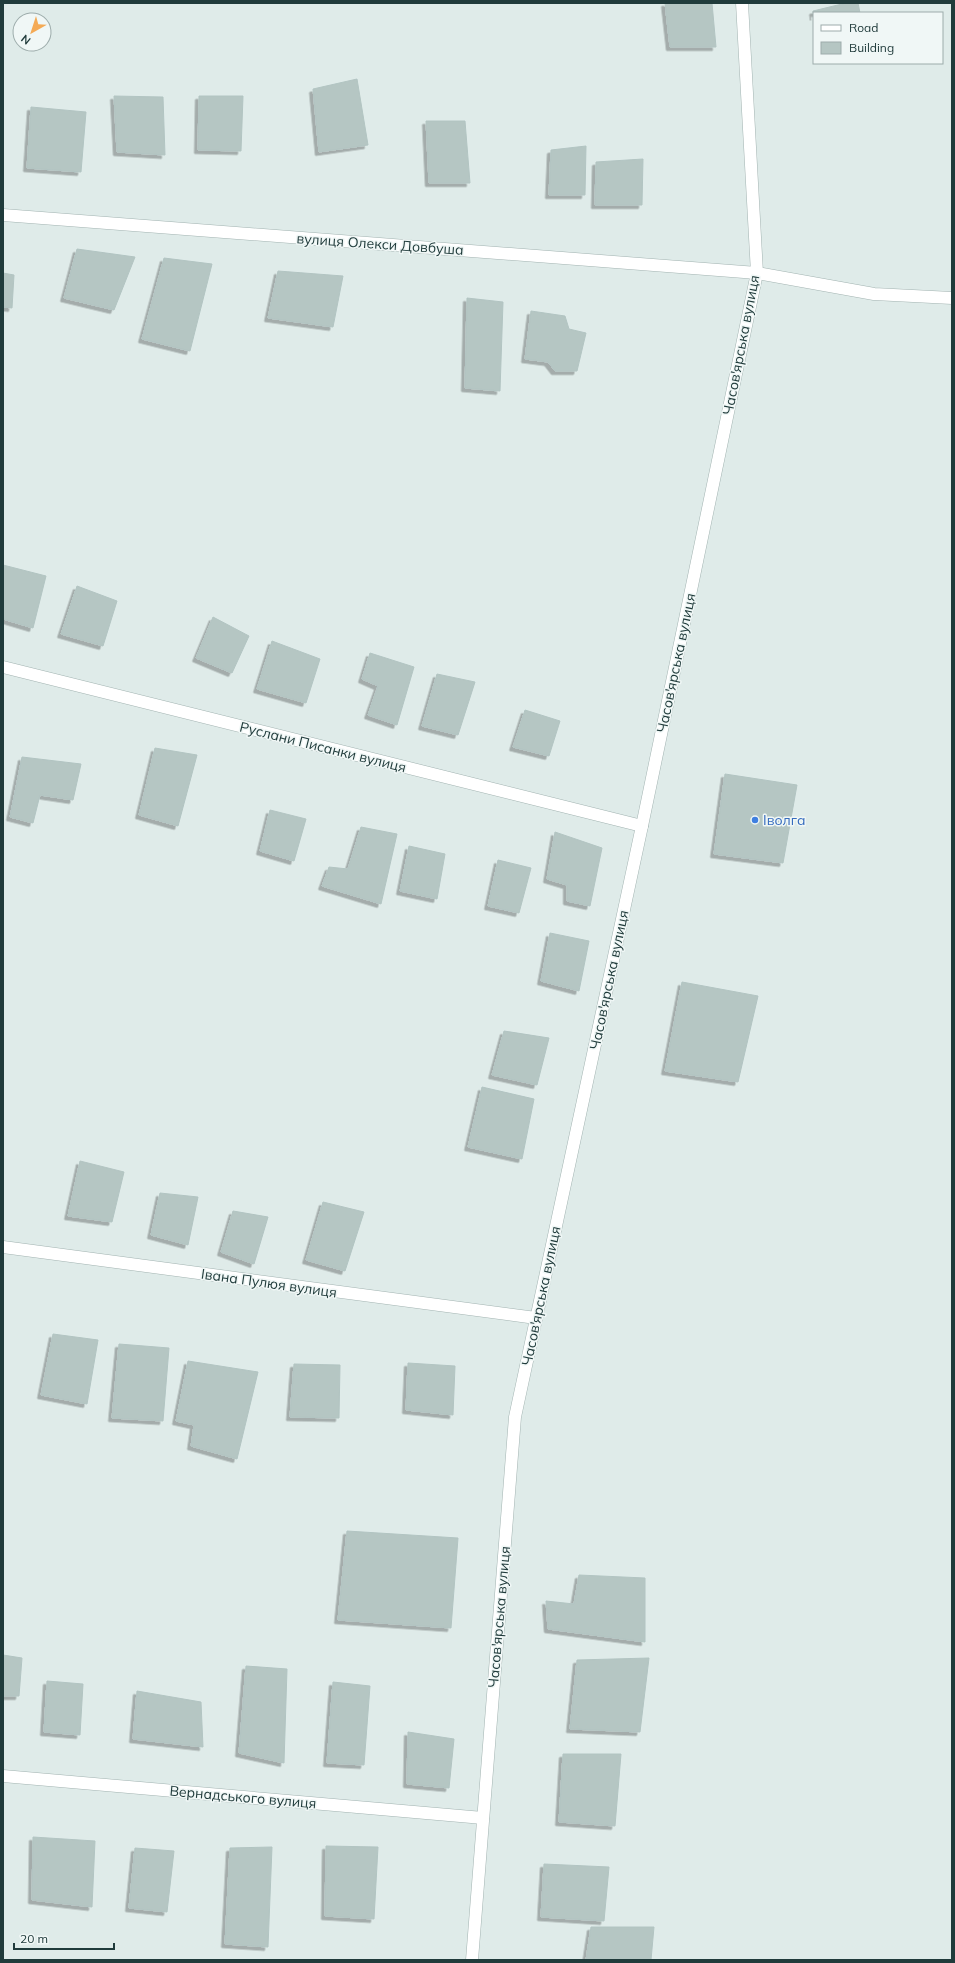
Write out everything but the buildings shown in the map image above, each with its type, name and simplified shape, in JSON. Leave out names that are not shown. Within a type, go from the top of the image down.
[{"type":"street","name":"Часов'ярська вулиця","points":[[472,1960],[515,1417],[642,826],[757,273],[742,3]]},
{"type":"street","name":"вулиця Олекси Довбуша","points":[[3,215],[757,273],[874,294],[952,298]]},
{"type":"street","name":"Руслани Писанки вулиця","points":[[3,667],[642,826]]},
{"type":"street","name":"Івана Пулюя вулиця","points":[[3,1247],[536,1318]]},
{"type":"street","name":"Вернадського вулиця","points":[[3,1776],[483,1818]]},
{"type":"place","name":"Іволга","points":[[755,820]]}]
